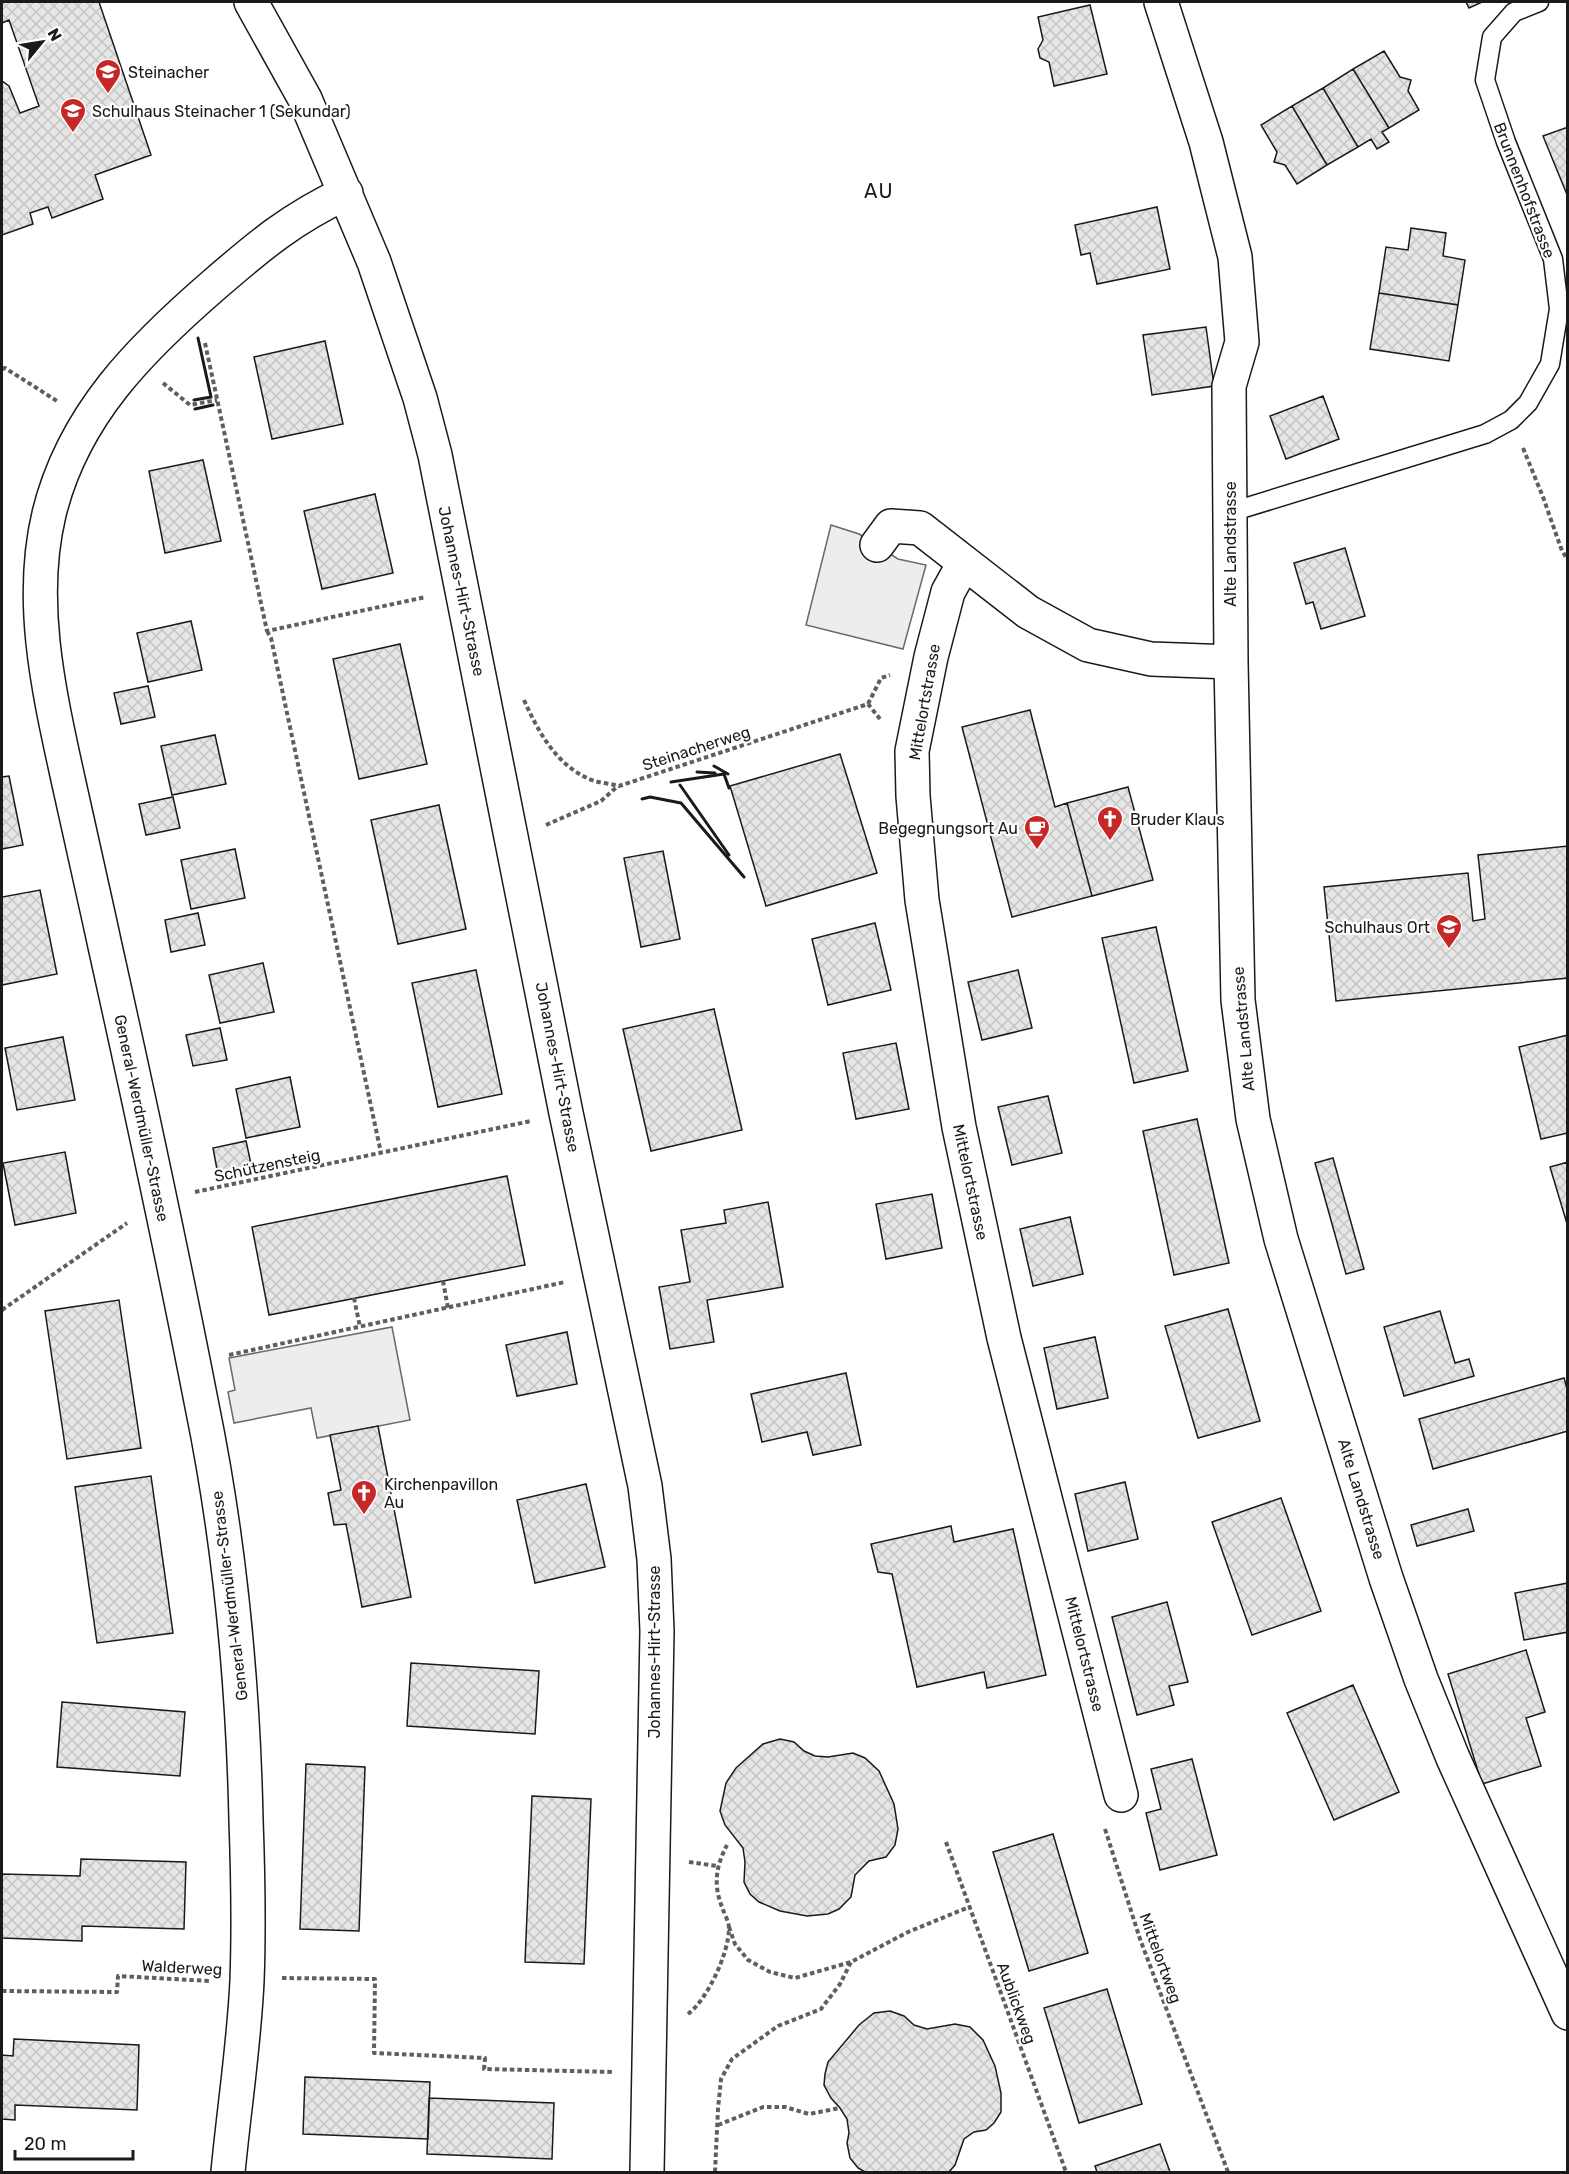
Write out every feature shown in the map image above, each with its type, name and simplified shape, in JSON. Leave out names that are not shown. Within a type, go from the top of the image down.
[{"type":"street","name":"Johannes-Hirt-Strasse","points":[[251,2],[305,99],[346,193],[374,262],[420,398],[435,455],[566,1113],[645,1486],[654,1559],[657,1631],[647,2172]]},
{"type":"street","name":"Alte Landstrasse","points":[[1161,2],[1206,142],[1235,257],[1242,342],[1229,386],[1231,662],[1238,1000],[1253,1119],[1279,1228],[1386,1578],[1421,1678],[1453,1758],[1568,2013]]},
{"type":"street","name":"General-Werdmüller-Strasse","points":[[228,2172],[247,1983],[246,1786],[243,1709],[223,1523],[203,1410],[53,710],[41,629],[40,566],[49,514],[65,463],[88,421],[122,373],[186,309],[260,245],[293,221],[346,193]]},
{"type":"street","points":[[877,545],[891,526],[920,528],[1028,612],[1088,645],[1152,659],[1231,662]]},
{"type":"street","name":"Mittelortstrasse","points":[[964,563],[948,591],[931,657],[912,751],[913,796],[922,900],[959,1127],[1004,1338],[1111,1807]]},
{"type":"lane","name":"Brunnenhofstrasse","points":[[1231,512],[1485,434],[1511,420],[1528,403],[1550,364],[1559,309],[1552,259],[1506,142],[1485,80],[1492,37],[1514,12],[1539,2]]},
{"type":"path","points":[[203,337],[267,631],[271,638],[381,1153]]},
{"type":"path","points":[[2,369],[5,368],[60,403]]},
{"type":"path","points":[[163,382],[190,405],[217,400]]},
{"type":"path","points":[[1527,460],[1562,551],[1568,560]]},
{"type":"path","points":[[267,631],[430,596]]},
{"type":"path","points":[[881,678],[868,704],[879,715],[891,749],[912,751]]},
{"type":"path","points":[[521,693],[545,740],[565,765],[589,779],[619,786]]},
{"type":"path","name":"Steinacherweg","points":[[619,786],[868,704]]},
{"type":"path","points":[[543,827],[601,801],[619,786]]},
{"type":"path","name":"Schützensteig","points":[[2,1310],[159,1201],[566,1113]]},
{"type":"path","points":[[226,1355],[600,1273]]},
{"type":"path","points":[[443,1281],[448,1308]]},
{"type":"path","points":[[354,1298],[360,1327]]},
{"type":"path","name":"Mittelortweg","points":[[1111,1807],[1140,1939],[1228,2172]]},
{"type":"path","name":"Aublickweg","points":[[946,1842],[1066,2172]]},
{"type":"path","points":[[727,1845],[717,1866],[716,1882],[719,1899],[735,1944],[748,1959],[770,1972],[795,1977],[851,1962],[908,1932],[969,1907]]},
{"type":"path","points":[[687,1862],[717,1866]]},
{"type":"path","points":[[683,2017],[693,2010],[712,1982],[720,1966],[729,1927]]},
{"type":"path","points":[[715,2172],[722,2079],[732,2059],[778,2026],[821,2009],[840,1984],[851,1962]]},
{"type":"path","name":"Walderweg","points":[[2,1991],[117,1992],[118,1976],[247,1983],[265,1977],[375,1979],[374,2053],[485,2058],[484,2069],[648,2073]]},
{"type":"path","points":[[718,2125],[764,2107],[785,2107],[808,2114],[840,2108]]},
{"type":"shaded area","points":[[831,525],[859,534],[898,559],[926,565],[903,649],[806,625]]},
{"type":"shaded area","points":[[392,1327],[410,1420],[317,1438],[311,1408],[234,1423],[228,1392],[235,1390],[229,1358]]},
{"type":"building","name":"Schulhaus Steinacher 1 (Sekundar)","points":[[2,2],[99,2],[151,155],[95,175],[103,199],[52,218],[48,207],[30,213],[33,224],[2,235],[2,81],[9,86],[20,113],[39,106],[9,20],[2,23]]},
{"type":"building","points":[[1466,2],[1482,2],[1469,8]]},
{"type":"building","points":[[1090,5],[1107,74],[1054,86],[1049,62],[1040,58],[1038,49],[1043,40],[1038,17]]},
{"type":"building","points":[[1384,51],[1400,77],[1411,80],[1408,91],[1419,110],[1389,128],[1353,69]]},
{"type":"building","points":[[1353,69],[1389,128],[1382,132],[1389,142],[1377,149],[1371,139],[1358,147],[1323,88]]},
{"type":"building","points":[[1323,88],[1358,147],[1327,165],[1292,106]]},
{"type":"building","points":[[1292,106],[1327,165],[1297,184],[1285,165],[1274,162],[1277,152],[1261,125]]},
{"type":"building","points":[[1568,127],[1568,197],[1543,136]]},
{"type":"building","points":[[1157,207],[1170,269],[1097,284],[1090,253],[1081,255],[1075,225]]},
{"type":"building","points":[[1411,228],[1446,233],[1443,256],[1465,260],[1458,305],[1379,293],[1386,247],[1408,250]]},
{"type":"building","points":[[1379,293],[1458,305],[1449,361],[1370,349]]},
{"type":"building","points":[[1206,327],[1214,386],[1152,395],[1143,335]]},
{"type":"building","points":[[325,341],[343,424],[272,439],[254,357]]},
{"type":"building","points":[[1323,396],[1339,439],[1286,459],[1270,416]]},
{"type":"building","points":[[203,460],[221,541],[165,553],[149,471]]},
{"type":"building","points":[[375,494],[393,573],[322,589],[304,511]]},
{"type":"building","points":[[1345,548],[1365,616],[1321,629],[1313,602],[1306,604],[1294,563]]},
{"type":"building","points":[[191,621],[202,670],[148,682],[137,633]]},
{"type":"building","points":[[400,644],[427,764],[359,779],[333,659]]},
{"type":"building","points":[[148,686],[155,717],[121,724],[114,693]]},
{"type":"building","name":"Begegnungsort Au","points":[[1030,710],[1055,807],[1067,803],[1092,896],[1012,917],[962,727]]},
{"type":"building","points":[[215,735],[226,784],[172,795],[161,746]]},
{"type":"building","points":[[840,754],[877,873],[766,906],[730,786]]},
{"type":"building","points":[[9,776],[23,845],[2,849],[2,777]]},
{"type":"building","name":"Bruder Klaus","points":[[1128,787],[1153,880],[1092,896],[1067,803]]},
{"type":"building","points":[[173,797],[180,828],[146,835],[139,804]]},
{"type":"building","points":[[439,805],[466,929],[398,944],[371,820]]},
{"type":"building","name":"Schulhaus Ort","points":[[1568,846],[1568,978],[1336,1001],[1324,887],[1468,873],[1473,921],[1485,919],[1478,855]]},
{"type":"building","points":[[235,849],[245,898],[191,909],[181,860]]},
{"type":"building","points":[[663,851],[680,939],[641,947],[624,858]]},
{"type":"building","points":[[40,890],[57,974],[2,985],[2,897]]},
{"type":"building","points":[[198,913],[205,945],[171,952],[165,920]]},
{"type":"building","points":[[875,923],[891,990],[828,1005],[812,939]]},
{"type":"building","points":[[1156,927],[1188,1071],[1134,1083],[1102,938]]},
{"type":"building","points":[[263,963],[274,1012],[220,1023],[209,975]]},
{"type":"building","points":[[476,970],[502,1094],[438,1107],[412,983]]},
{"type":"building","points":[[1018,970],[1032,1028],[982,1040],[968,982]]},
{"type":"building","points":[[714,1009],[742,1130],[651,1151],[623,1029]]},
{"type":"building","points":[[220,1028],[227,1060],[193,1066],[186,1035]]},
{"type":"building","points":[[1568,1035],[1568,1133],[1541,1139],[1519,1047]]},
{"type":"building","points":[[63,1037],[75,1100],[17,1110],[5,1048]]},
{"type":"building","points":[[896,1043],[909,1109],[856,1119],[843,1053]]},
{"type":"building","points":[[290,1077],[300,1127],[246,1138],[236,1089]]},
{"type":"building","points":[[1048,1096],[1062,1153],[1012,1165],[998,1107]]},
{"type":"building","points":[[1197,1119],[1229,1263],[1174,1275],[1143,1131]]},
{"type":"building","points":[[246,1141],[253,1173],[219,1180],[213,1148]]},
{"type":"building","points":[[65,1152],[76,1213],[15,1225],[3,1163]]},
{"type":"building","points":[[1333,1158],[1364,1269],[1346,1274],[1315,1163]]},
{"type":"building","points":[[1568,1162],[1568,1227],[1550,1167]]},
{"type":"building","points":[[507,1176],[525,1265],[269,1315],[252,1227]]},
{"type":"building","points":[[932,1194],[942,1248],[886,1259],[876,1204]]},
{"type":"building","points":[[768,1202],[783,1287],[707,1300],[714,1342],[670,1349],[659,1287],[690,1282],[681,1230],[726,1223],[724,1210]]},
{"type":"building","points":[[1070,1217],[1083,1274],[1033,1286],[1020,1229]]},
{"type":"building","points":[[119,1300],[141,1448],[67,1459],[45,1311]]},
{"type":"building","points":[[1228,1309],[1260,1421],[1198,1438],[1165,1326]]},
{"type":"building","points":[[1440,1311],[1455,1363],[1469,1359],[1474,1376],[1404,1396],[1384,1327]]},
{"type":"building","points":[[567,1332],[577,1384],[517,1396],[506,1345]]},
{"type":"building","points":[[1095,1337],[1108,1398],[1057,1409],[1044,1348]]},
{"type":"building","points":[[846,1373],[861,1445],[813,1455],[807,1432],[762,1442],[751,1394]]},
{"type":"building","points":[[1564,1378],[1568,1392],[1568,1431],[1433,1469],[1419,1419]]},
{"type":"building","name":"Kirchenpavillon Au","points":[[378,1426],[411,1597],[362,1607],[346,1524],[334,1525],[328,1493],[341,1490],[330,1435]]},
{"type":"building","points":[[151,1476],[173,1633],[97,1643],[75,1487]]},
{"type":"building","points":[[1125,1482],[1138,1539],[1088,1551],[1075,1494]]},
{"type":"building","points":[[586,1484],[605,1567],[535,1583],[517,1500]]},
{"type":"building","points":[[1281,1498],[1321,1611],[1252,1635],[1212,1522]]},
{"type":"building","points":[[1468,1509],[1474,1531],[1417,1546],[1411,1525]]},
{"type":"building","points":[[951,1526],[954,1542],[1013,1529],[1046,1675],[987,1688],[984,1672],[917,1687],[892,1574],[878,1572],[871,1544]]},
{"type":"building","points":[[1568,1583],[1568,1632],[1524,1640],[1515,1593]]},
{"type":"building","points":[[1167,1602],[1188,1682],[1169,1686],[1174,1705],[1137,1715],[1112,1617]]},
{"type":"building","points":[[1526,1650],[1545,1712],[1526,1718],[1541,1766],[1482,1784],[1448,1674]]},
{"type":"building","points":[[411,1663],[539,1671],[535,1734],[407,1726]]},
{"type":"building","points":[[1353,1685],[1399,1792],[1334,1820],[1287,1713]]},
{"type":"building","points":[[62,1702],[185,1712],[180,1776],[57,1767]]},
{"type":"building","points":[[780,1739],[794,1742],[804,1751],[815,1756],[828,1757],[853,1753],[865,1758],[879,1771],[894,1804],[898,1829],[895,1845],[886,1857],[869,1861],[855,1875],[851,1897],[839,1909],[828,1914],[807,1916],[780,1911],[759,1902],[750,1894],[744,1882],[743,1848],[725,1825],[720,1811],[726,1783],[736,1768],[763,1744]]},
{"type":"building","points":[[1192,1759],[1217,1855],[1160,1870],[1146,1813],[1161,1809],[1151,1769]]},
{"type":"building","points":[[306,1764],[365,1767],[359,1931],[300,1929]]},
{"type":"building","points":[[532,1796],[591,1799],[584,1964],[525,1962]]},
{"type":"building","points":[[1053,1834],[1088,1953],[1029,1971],[993,1852]]},
{"type":"building","points":[[81,1859],[186,1862],[184,1929],[82,1926],[82,1941],[2,1938],[2,1874],[80,1876]]},
{"type":"building","points":[[1107,1989],[1142,2104],[1079,2123],[1044,2008]]},
{"type":"building","points":[[890,2011],[904,2016],[914,2025],[927,2029],[955,2024],[970,2027],[983,2040],[995,2066],[1001,2093],[1001,2112],[986,2130],[974,2132],[964,2139],[955,2165],[949,2172],[865,2172],[858,2168],[850,2158],[847,2143],[849,2133],[847,2119],[824,2085],[828,2062],[859,2025],[874,2013]]},
{"type":"building","points":[[14,2039],[139,2045],[137,2110],[15,2105],[15,2120],[2,2119],[2,2055],[13,2056]]},
{"type":"building","points":[[305,2077],[430,2082],[428,2139],[303,2134]]},
{"type":"building","points":[[429,2098],[554,2103],[552,2159],[427,2154]]},
{"type":"building","points":[[1160,2144],[1170,2172],[1097,2172],[1095,2166]]},
{"type":"wall","points":[[194,400],[211,397],[198,338]]},
{"type":"wall","points":[[195,409],[213,405]]},
{"type":"wall","points":[[714,766],[728,774]]},
{"type":"wall","points":[[697,772],[715,773]]},
{"type":"wall","points":[[724,774],[729,788]]},
{"type":"wall","points":[[671,782],[724,774]]},
{"type":"wall","points":[[680,785],[729,855]]},
{"type":"wall","points":[[642,799],[650,797],[681,803],[744,877]]},
{"type":"place","name":"Steinacher","points":[[108,95]]},
{"type":"place","name":"Schulhaus Steinacher 1 (Sekundar)","points":[[73,134]]},
{"type":"place","name":"Bruder Klaus","points":[[1110,842]]},
{"type":"place","name":"Begegnungsort Au","points":[[1037,851]]},
{"type":"place","name":"Schulhaus Ort","points":[[1449,950]]},
{"type":"place","name":"Kirchenpavillon Au","points":[[364,1516]]},
{"type":"district","name":"AU","points":[[879,191]]}]
